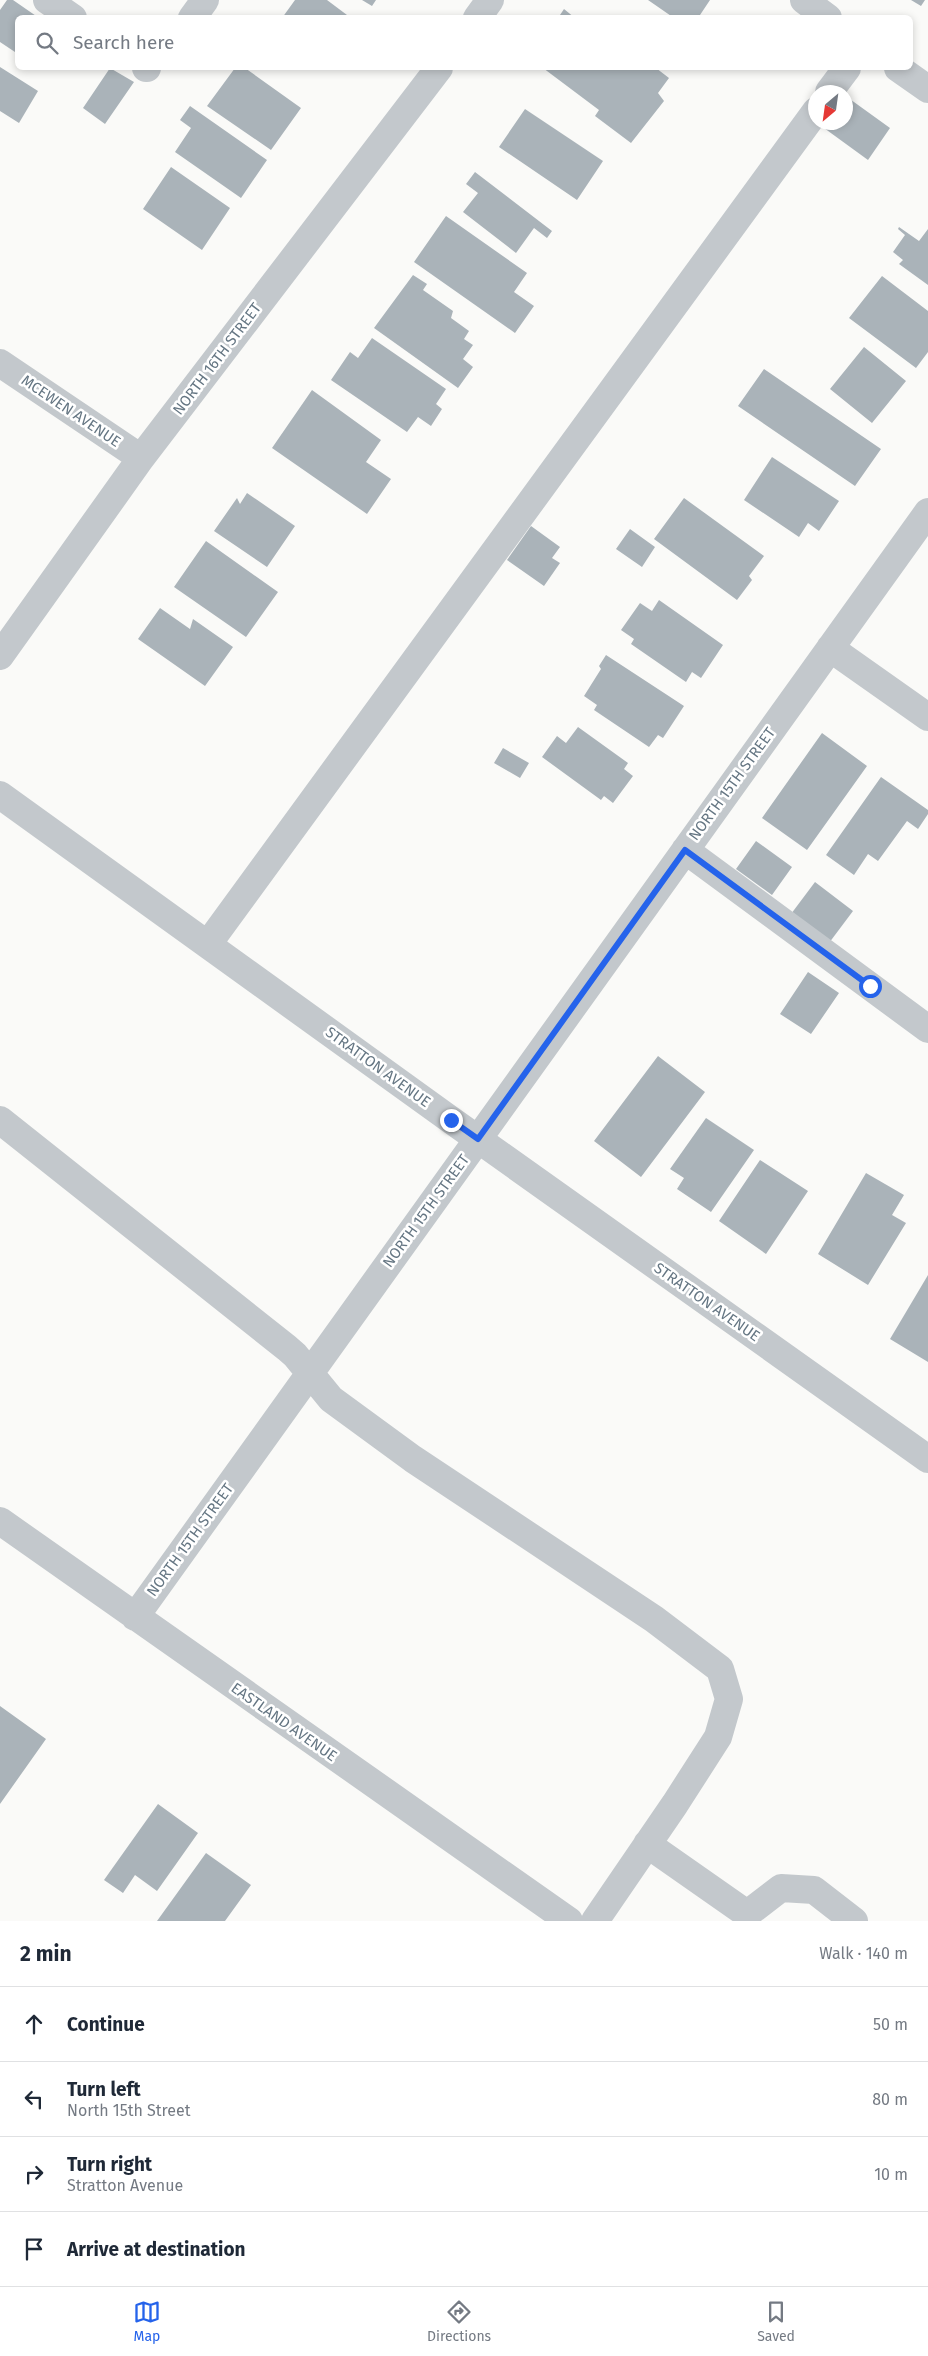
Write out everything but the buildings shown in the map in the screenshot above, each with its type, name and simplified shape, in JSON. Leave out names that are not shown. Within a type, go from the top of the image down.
[{"type":"street","points":[[48,0],[69,15]]},
{"type":"street","points":[[194,15],[205,0]]},
{"type":"street","points":[[479,15],[490,0]]},
{"type":"street","points":[[804,0],[824,15]]},
{"type":"street","name":"NORTH 16TH STREET","points":[[0,656],[141,458],[437,70]]},
{"type":"street","points":[[834,85],[846,70]]},
{"type":"street","points":[[901,70],[928,89]]},
{"type":"street","points":[[208,944],[808,122]]},
{"type":"street","name":"MCEWEN AVENUE","points":[[0,362],[141,458]]},
{"type":"street","name":"NORTH 15TH STREET","points":[[135,1617],[928,512]]},
{"type":"street","points":[[830,648],[928,717]]},
{"type":"street","name":"STRATTON AVENUE","points":[[0,795],[478,1139],[928,1458]]},
{"type":"street","points":[[685,850],[928,1029]]},
{"type":"street","points":[[0,1120],[287,1348],[331,1399],[413,1459],[654,1619],[720,1669],[729,1699],[718,1737],[594,1921]]},
{"type":"street","name":"EASTLAND AVENUE","points":[[0,1521],[569,1921]]},
{"type":"street","points":[[647,1844],[748,1914],[781,1888],[814,1890],[854,1921]]},
{"type":"route","points":[[451,1120],[478,1139],[685,850],[870,986]]}]
